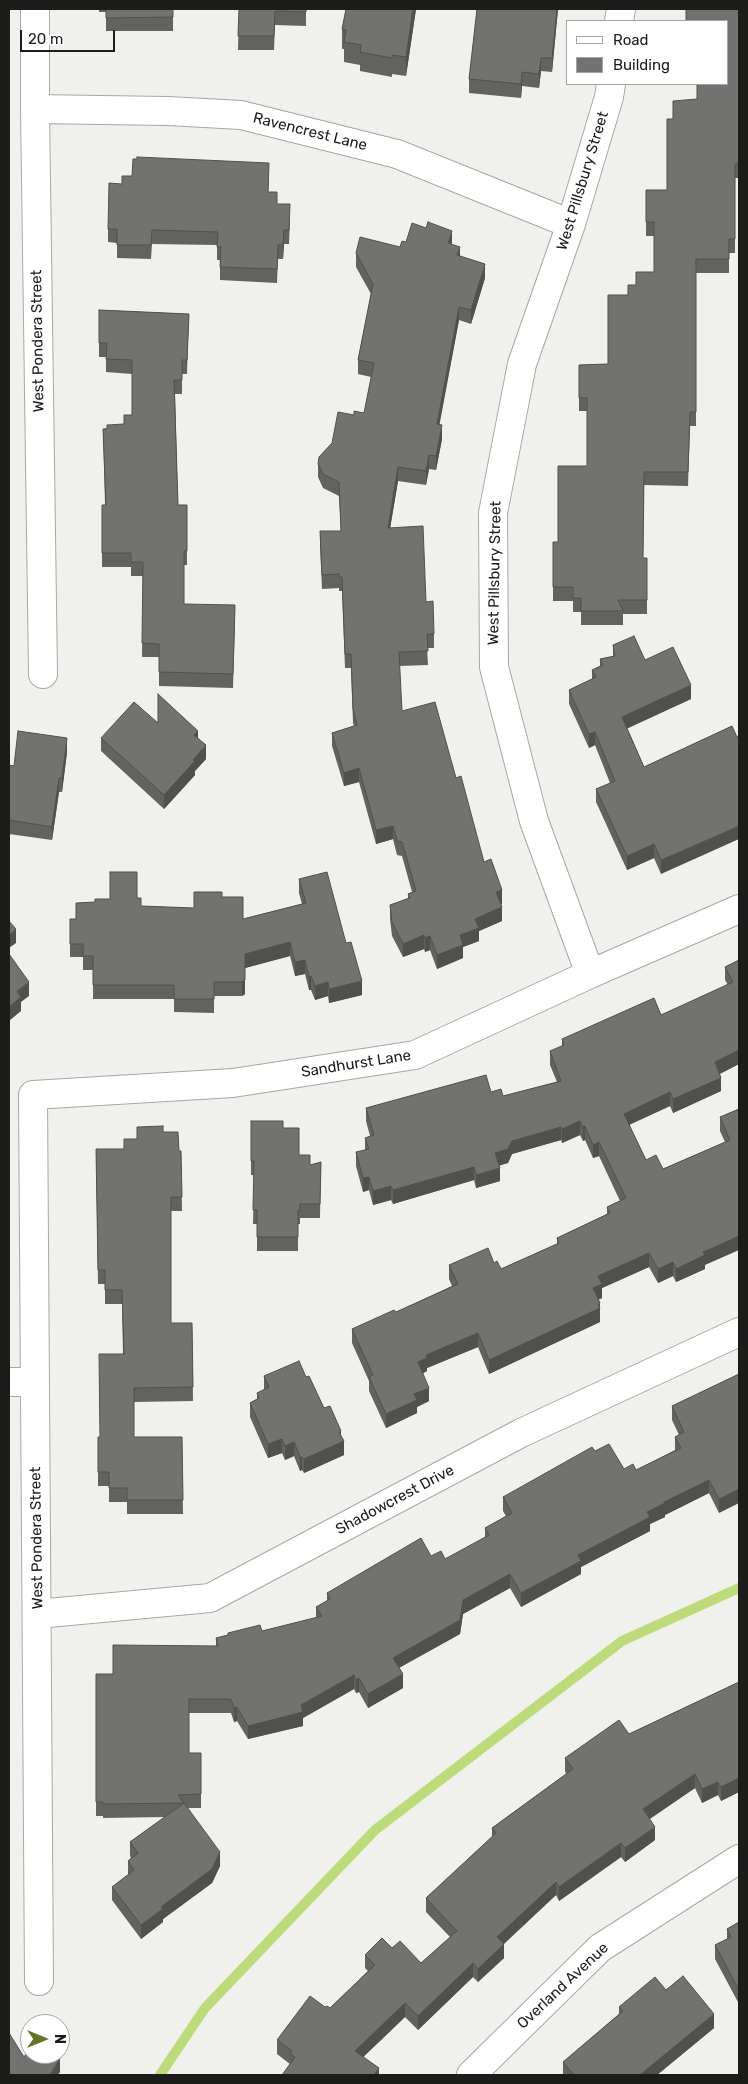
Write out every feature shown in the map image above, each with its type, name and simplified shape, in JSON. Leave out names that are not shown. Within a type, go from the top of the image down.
[{"type":"street","name":"West Pondera Street","points":[[35,9],[43,674]]},
{"type":"street","name":"West Pillsbury Street","points":[[590,974],[534,821],[494,667],[493,513],[522,364],[571,224],[609,97],[611,85]]},
{"type":"street","name":"Ravencrest Lane","points":[[35,110],[168,111],[241,115],[397,154],[571,224]]},
{"type":"street","name":"Sandhurst Lane","points":[[33,1094],[233,1083],[415,1055],[739,908]]},
{"type":"street","name":"West Pondera Street","points":[[33,1094],[22,1382],[37,1614],[39,1981]]},
{"type":"street","name":"Shadowcrest Drive","points":[[37,1614],[210,1598],[521,1434],[739,1332]]},
{"type":"street","name":"Overland Avenue","points":[[471,2075],[600,1948],[739,1859]]},
{"type":"building","points":[[106,9],[173,9],[173,17],[106,18]]},
{"type":"building","points":[[239,9],[306,9],[306,12],[275,11],[274,36],[238,36]]},
{"type":"building","points":[[346,9],[413,9],[406,57],[392,55],[392,58],[360,52],[361,45],[344,42],[346,30],[342,29]]},
{"type":"building","points":[[477,9],[557,9],[552,58],[541,58],[539,74],[522,72],[521,84],[469,79]]},
{"type":"building","points":[[686,9],[739,9],[739,164],[735,164],[735,239],[729,239],[729,259],[696,259],[696,412],[690,412],[688,472],[644,472],[643,558],[647,558],[647,600],[618,600],[623,611],[581,611],[581,598],[573,598],[573,587],[553,587],[553,542],[558,542],[558,466],[587,466],[587,398],[579,398],[579,365],[608,364],[608,295],[628,295],[628,285],[636,285],[636,272],[654,272],[654,222],[646,222],[646,190],[667,190],[667,119],[673,119],[673,101],[697,99],[697,85],[728,85],[728,20],[686,20]]},
{"type":"building","points":[[137,157],[269,163],[268,192],[277,192],[277,204],[290,204],[289,230],[284,230],[283,245],[278,245],[277,269],[220,267],[221,247],[217,247],[218,232],[152,230],[151,245],[117,245],[117,229],[108,229],[109,183],[122,184],[122,176],[132,176],[133,159],[137,159]]},
{"type":"building","points":[[428,222],[452,231],[448,243],[460,247],[457,255],[485,264],[471,310],[459,307],[437,424],[442,425],[436,456],[429,455],[426,471],[398,467],[388,528],[423,526],[426,602],[433,601],[434,634],[427,634],[428,651],[399,652],[402,711],[435,702],[456,778],[461,776],[484,862],[491,859],[502,890],[496,892],[502,907],[475,919],[479,928],[460,935],[463,945],[437,955],[430,936],[425,938],[424,935],[403,944],[392,922],[390,905],[410,898],[408,894],[416,891],[402,842],[397,841],[393,826],[376,830],[359,768],[344,773],[332,733],[357,725],[353,709],[351,654],[345,654],[342,577],[339,577],[339,574],[322,575],[320,531],[341,531],[339,482],[323,474],[318,464],[319,457],[332,443],[338,412],[354,415],[354,411],[364,413],[374,363],[358,360],[373,284],[356,253],[360,237],[400,247],[402,241],[406,242],[412,223],[426,228]]},
{"type":"building","points":[[99,310],[189,314],[187,360],[182,360],[182,380],[174,380],[178,505],[187,505],[187,551],[184,551],[184,604],[235,605],[233,674],[159,672],[159,644],[142,643],[143,562],[131,562],[131,553],[102,553],[102,505],[106,505],[103,429],[107,429],[107,425],[124,424],[124,415],[132,415],[132,360],[106,359],[107,343],[99,343]]},
{"type":"building","points":[[634,636],[645,660],[673,647],[691,685],[622,717],[644,767],[732,726],[737,737],[739,736],[739,826],[661,860],[654,844],[627,856],[596,789],[615,781],[595,732],[589,734],[569,690],[596,677],[592,670],[603,665],[600,659],[615,656],[613,645]]},
{"type":"building","points":[[158,694],[198,731],[194,735],[206,745],[193,760],[195,761],[164,795],[101,738],[134,702],[158,723]]},
{"type":"building","points":[[18,731],[67,738],[62,778],[59,778],[52,827],[9,820],[9,765],[14,766]]},
{"type":"building","points":[[110,872],[137,872],[137,898],[141,898],[141,906],[194,908],[194,892],[222,892],[222,897],[243,897],[243,919],[306,903],[299,879],[327,872],[346,943],[351,942],[362,981],[329,989],[328,982],[315,986],[311,976],[309,977],[305,960],[295,962],[290,942],[245,954],[245,980],[242,982],[214,982],[214,999],[174,999],[174,985],[93,985],[93,956],[83,956],[83,944],[70,944],[70,919],[76,919],[76,903],[95,902],[95,899],[110,899]]},
{"type":"building","points":[[9,921],[16,929],[9,935]]},
{"type":"building","points":[[9,954],[29,982],[17,991],[21,997],[9,1007]]},
{"type":"building","points":[[739,960],[739,1050],[715,1062],[721,1078],[673,1099],[670,1092],[624,1114],[646,1160],[656,1155],[663,1169],[730,1140],[720,1117],[739,1109],[739,1236],[703,1252],[705,1255],[676,1269],[673,1262],[658,1269],[649,1253],[598,1276],[602,1284],[593,1288],[600,1303],[598,1304],[600,1308],[489,1360],[478,1333],[426,1355],[427,1358],[418,1362],[429,1388],[414,1394],[417,1400],[386,1414],[369,1377],[373,1375],[352,1329],[394,1310],[396,1312],[458,1284],[449,1265],[488,1248],[494,1263],[497,1261],[501,1269],[559,1243],[557,1238],[610,1213],[607,1207],[626,1198],[599,1142],[593,1145],[585,1126],[583,1127],[580,1121],[562,1129],[561,1127],[512,1141],[508,1149],[495,1153],[500,1168],[476,1175],[474,1167],[393,1190],[391,1186],[373,1191],[369,1177],[363,1178],[356,1152],[369,1149],[365,1138],[374,1135],[366,1108],[486,1075],[491,1092],[501,1089],[503,1096],[561,1081],[550,1051],[564,1045],[562,1039],[654,998],[661,1015],[733,982],[725,967]]},
{"type":"building","points":[[251,1121],[283,1121],[283,1128],[299,1128],[299,1155],[310,1155],[310,1165],[321,1162],[320,1204],[300,1204],[300,1210],[298,1210],[298,1237],[257,1237],[257,1210],[253,1210],[254,1161],[251,1161]]},
{"type":"building","points":[[163,1126],[163,1132],[178,1132],[179,1151],[181,1151],[182,1197],[171,1197],[171,1323],[192,1323],[193,1387],[134,1388],[134,1437],[182,1437],[183,1500],[127,1500],[127,1488],[109,1488],[109,1472],[98,1472],[98,1437],[100,1437],[99,1354],[124,1354],[122,1290],[105,1290],[105,1270],[98,1270],[96,1149],[124,1149],[124,1139],[137,1139],[137,1127]]},
{"type":"building","points":[[299,1361],[306,1377],[309,1376],[324,1408],[330,1406],[344,1441],[304,1459],[300,1457],[294,1442],[285,1446],[282,1439],[268,1444],[250,1403],[259,1398],[257,1393],[269,1387],[264,1376]]},
{"type":"building","points":[[739,1374],[739,1489],[719,1499],[709,1480],[647,1512],[650,1517],[578,1555],[581,1561],[521,1593],[510,1574],[463,1600],[460,1620],[393,1658],[403,1674],[368,1694],[359,1678],[356,1680],[354,1675],[301,1705],[303,1712],[248,1726],[237,1707],[234,1708],[231,1699],[189,1699],[189,1753],[201,1753],[201,1794],[178,1795],[184,1803],[103,1804],[103,1802],[96,1802],[96,1674],[113,1674],[113,1645],[218,1646],[216,1638],[228,1635],[228,1633],[260,1625],[262,1631],[322,1616],[316,1607],[330,1599],[327,1593],[421,1538],[431,1556],[441,1551],[445,1559],[489,1535],[485,1528],[512,1513],[503,1497],[592,1447],[595,1451],[609,1444],[624,1469],[633,1464],[636,1470],[681,1448],[675,1437],[684,1432],[672,1406]]},
{"type":"building","points":[[739,1682],[739,1778],[721,1787],[718,1782],[702,1789],[695,1774],[643,1809],[655,1827],[625,1848],[621,1843],[559,1887],[556,1882],[497,1937],[504,1944],[478,1969],[473,1963],[418,2016],[405,2003],[355,2051],[379,2068],[374,2075],[282,2075],[295,2057],[290,2054],[292,2051],[277,2040],[310,1996],[325,2007],[330,2008],[375,1965],[365,1955],[382,1938],[392,1948],[400,1941],[421,1963],[457,1931],[426,1898],[496,1833],[492,1828],[573,1769],[565,1758],[619,1720],[629,1734]]},
{"type":"building","points":[[184,1803],[220,1852],[212,1869],[161,1907],[163,1909],[141,1925],[112,1887],[134,1870],[128,1861],[138,1853],[130,1842]]},
{"type":"building","points":[[739,1922],[739,1990],[715,1945],[731,1937],[727,1929]]},
{"type":"building","points":[[683,1976],[714,2014],[640,2075],[574,2075],[563,2062],[623,2011],[619,2007],[655,1977],[666,1990]]},
{"type":"building","points":[[9,2033],[20,2051],[20,2064],[56,2064],[50,2075],[9,2075]]},
{"type":"waterway","points":[[160,2075],[205,2008],[375,1830],[622,1641],[739,1588]]}]
